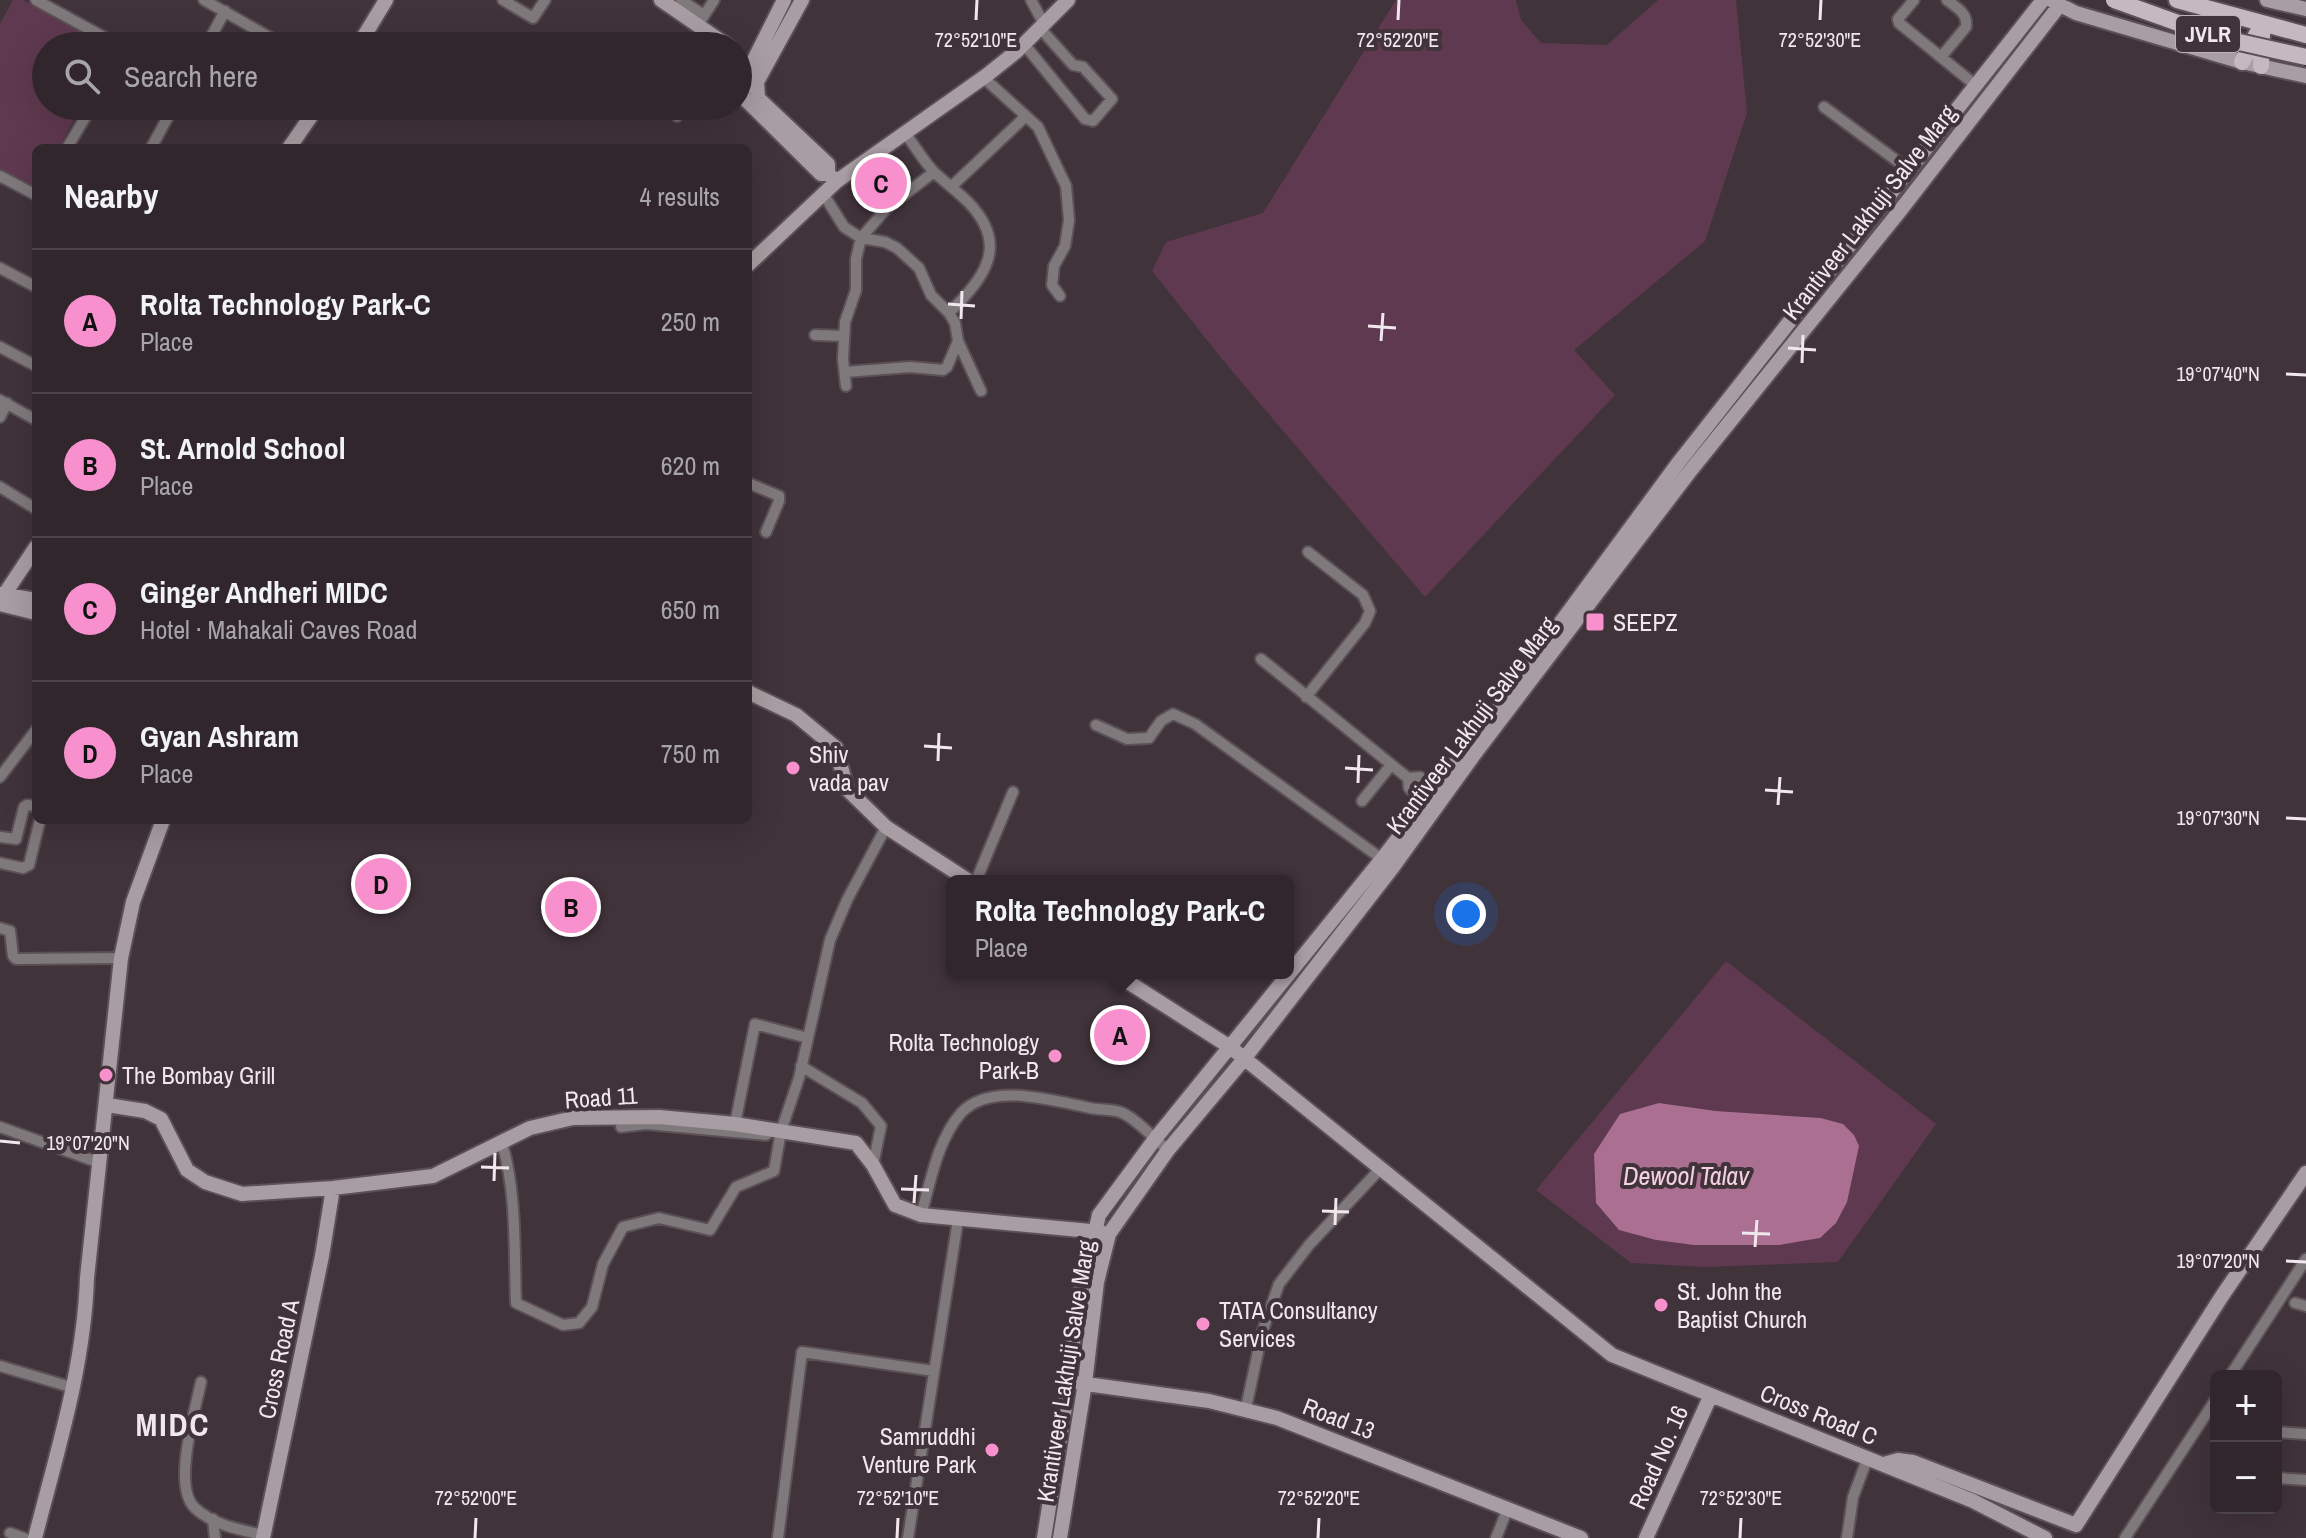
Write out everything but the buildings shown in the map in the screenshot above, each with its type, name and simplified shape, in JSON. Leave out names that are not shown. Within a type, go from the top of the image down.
[{"type":"main road","points":[[367,32],[386,0]]},
{"type":"main road","points":[[661,0],[679,3],[711,32]]},
{"type":"main road","points":[[758,66],[784,0]]},
{"type":"main road","points":[[752,74],[802,0]]},
{"type":"main road","points":[[752,261],[824,195],[833,178],[984,78],[1068,0]]},
{"type":"main road","name":"Krantiveer Lakhuji Salve Marg","points":[[1294,968],[1425,804],[1685,466],[1908,169],[2043,0]]},
{"type":"main road","name":"JVLR","points":[[2114,0],[2217,37],[2306,57]]},
{"type":"main road","name":"JVLR","points":[[2177,0],[2306,35]]},
{"type":"main road","points":[[2267,0],[2306,9]]},
{"type":"main road","points":[[2056,2],[2076,13],[2242,62],[2306,76]]},
{"type":"main road","name":"Krantiveer Lakhuji Salve Marg","points":[[1044,1538],[1069,1382],[1076,1313],[1102,1232],[1244,1059],[1393,867],[1685,466],[1899,212],[2056,2]]},
{"type":"main road","points":[[2242,62],[2262,24]]},
{"type":"main road","points":[[2261,66],[2262,24]]},
{"type":"main road","points":[[752,62],[758,66]]},
{"type":"main road","points":[[752,106],[821,174],[833,178]]},
{"type":"main road","points":[[292,144],[308,120]]},
{"type":"main road","points":[[1,598],[32,553]]},
{"type":"main road","points":[[1,598],[32,600]]},
{"type":"main road","points":[[1,598],[32,611]]},
{"type":"main road","points":[[752,694],[796,715],[836,748],[847,789],[886,827],[960,875]]},
{"type":"main road","points":[[35,1538],[74,1388],[86,1316],[87,1278],[121,958],[133,902],[162,824]]},
{"type":"main road","name":"Cross Road C","points":[[1123,979],[1230,1047],[1612,1355],[1889,1466],[1898,1460],[1913,1462],[2073,1532],[2222,1296],[2306,1173]]},
{"type":"main road","name":"Krantiveer Lakhuji Salve Marg","points":[[1060,1538],[1085,1383],[1102,1232],[1099,1215],[1155,1139],[1285,979]]},
{"type":"main road","name":"Road 11","points":[[107,1105],[145,1111],[161,1119],[187,1170],[205,1182],[242,1194],[333,1188],[433,1176],[530,1128],[573,1118],[659,1117],[735,1124],[780,1134],[856,1143],[873,1165],[895,1205],[921,1215],[1102,1232]]},
{"type":"main road","name":"Cross Road A","points":[[263,1536],[322,1256],[333,1188]]},
{"type":"main road","name":"Road 13","points":[[1069,1382],[1246,1408],[1581,1538]]},
{"type":"main road","name":"Road No. 16","points":[[1646,1538],[1711,1395]]},
{"type":"main road","points":[[1889,1466],[1973,1501],[2045,1538]]},
{"type":"street","points":[[36,0],[94,32]]},
{"type":"street","points":[[204,0],[261,32]]},
{"type":"street","points":[[506,1],[533,18],[545,0]]},
{"type":"street","points":[[701,20],[714,0]]},
{"type":"street","points":[[1024,44],[1085,119],[1093,121],[1112,99],[1083,67],[1073,65],[1042,26],[1031,0]]},
{"type":"street","points":[[1914,0],[1898,22],[1974,84]]},
{"type":"street","points":[[1941,57],[1966,27],[1967,21],[1965,15],[1947,0]]},
{"type":"street","points":[[214,32],[225,11]]},
{"type":"street","points":[[984,78],[1038,127],[1066,186],[1069,220],[1065,246],[1054,266],[1052,285],[1060,296]]},
{"type":"street","points":[[1824,107],[1908,169]]},
{"type":"street","points":[[952,186],[1026,116]]},
{"type":"street","points":[[69,144],[84,120]]},
{"type":"street","points":[[153,144],[166,120]]},
{"type":"street","points":[[905,133],[934,172],[952,186],[983,220],[990,238],[990,258],[949,313]]},
{"type":"street","points":[[846,386],[845,322],[856,290],[856,259],[861,238],[887,208],[934,172]]},
{"type":"street","points":[[0,176],[32,193]]},
{"type":"street","points":[[824,195],[844,227],[861,238],[885,242],[897,248],[919,268],[931,295],[955,323],[958,341],[981,391]]},
{"type":"street","points":[[0,268],[32,285]]},
{"type":"street","points":[[815,335],[844,336]]},
{"type":"street","points":[[845,372],[910,367],[943,370],[958,341]]},
{"type":"street","points":[[0,347],[32,364]]},
{"type":"street","points":[[0,417],[4,402],[32,418]]},
{"type":"street","points":[[752,485],[779,496],[766,532]]},
{"type":"street","points":[[0,487],[32,507]]},
{"type":"street","points":[[1306,697],[1365,623],[1370,611],[1363,595],[1308,552]]},
{"type":"street","points":[[1261,659],[1408,778],[1420,777],[1435,791]]},
{"type":"street","points":[[1096,725],[1127,739],[1149,738],[1161,721],[1173,714],[1184,719],[1382,859]]},
{"type":"street","points":[[0,777],[32,735]]},
{"type":"street","points":[[1362,801],[1391,765]]},
{"type":"street","points":[[1408,778],[1409,788],[1425,804]]},
{"type":"street","points":[[978,875],[1013,792]]},
{"type":"street","points":[[0,837],[16,839],[24,807],[32,806]]},
{"type":"street","points":[[0,863],[23,868],[29,865],[39,824]]},
{"type":"street","points":[[502,1143],[507,1159],[516,1255],[517,1305],[563,1325],[579,1323],[592,1307],[603,1264],[623,1227],[661,1218],[710,1230],[736,1187],[774,1171],[780,1134],[801,1066],[830,940],[847,900],[886,827]]},
{"type":"street","points":[[0,928],[10,931],[16,959],[121,958]]},
{"type":"street","points":[[735,1124],[755,1024],[808,1038]]},
{"type":"street","points":[[801,1066],[862,1103],[881,1126],[873,1165]]},
{"type":"street","points":[[921,1215],[940,1147],[962,1112],[980,1101],[1003,1095],[1033,1097],[1120,1112],[1168,1150]]},
{"type":"street","points":[[621,1127],[646,1124],[780,1134]]},
{"type":"street","points":[[0,1127],[100,1163]]},
{"type":"street","points":[[516,1255],[520,1255],[521,1250],[512,1166],[520,1158]]},
{"type":"street","points":[[1246,1408],[1262,1333],[1279,1284],[1309,1245],[1381,1168]]},
{"type":"street","points":[[908,1538],[958,1220]]},
{"type":"street","points":[[2234,1370],[2306,1259]]},
{"type":"street","points":[[778,1538],[802,1352],[934,1371]]},
{"type":"street","points":[[0,1366],[74,1388]]},
{"type":"street","points":[[201,1382],[189,1442],[184,1489],[194,1507],[213,1519],[263,1536]]},
{"type":"street","points":[[2125,1538],[2210,1408]]},
{"type":"street","points":[[2282,1432],[2306,1434]]},
{"type":"street","points":[[1847,1538],[1853,1497],[1868,1457]]},
{"type":"street","points":[[2282,1478],[2306,1480]]},
{"type":"street","points":[[1496,1538],[1508,1508]]},
{"type":"street","points":[[213,1519],[215,1538]]},
{"type":"street","points":[[10,1533],[24,1538]]},
{"type":"shaded area","points":[[13,0],[23,0],[84,32],[32,32],[32,120],[74,120],[61,144],[32,144],[32,189],[0,173],[0,24]]},
{"type":"shaded area","points":[[1396,0],[1516,0],[1521,20],[1541,43],[1607,45],[1658,0],[1736,0],[1747,113],[1705,241],[1574,350],[1615,395],[1425,597],[1226,364],[1152,271],[1166,242],[1263,213]]},
{"type":"shaded area","points":[[1726,961],[1936,1124],[1838,1262],[1704,1267],[1631,1263],[1536,1190]],"holes":[[[1659,1103],[1716,1111],[1821,1118],[1843,1124],[1820,1238],[1738,1245],[1656,1240]]]},
{"type":"water","name":"Dewool Talav","points":[[1659,1103],[1716,1111],[1821,1118],[1843,1124],[1854,1135],[1859,1146],[1847,1202],[1836,1223],[1820,1238],[1779,1245],[1694,1245],[1656,1240],[1619,1230],[1596,1203],[1594,1154],[1620,1114]]},
{"type":"place","name":"Ginger Andheri MIDC","points":[[881,183]]},
{"type":"place","name":"SEEPZ","points":[[1595,622]]},
{"type":"place","name":"Shiv vada pav","points":[[793,768]]},
{"type":"place","name":"Gyan Ashram","points":[[381,884]]},
{"type":"place","name":"St. Arnold School","points":[[571,907]]},
{"type":"place","name":"Rolta Technology Park-C","points":[[1120,1035]]},
{"type":"place","name":"Rolta Technology Park-B","points":[[1055,1056]]},
{"type":"place","name":"The Bombay Grill","points":[[106,1075]]},
{"type":"place","name":"St. John the Baptist Church","points":[[1661,1305]]},
{"type":"place","name":"TATA Consultancy Services","points":[[1203,1324]]},
{"type":"place","name":"Samruddhi Venture Park","points":[[992,1450]]},
{"type":"district","name":"MIDC","points":[[173,1424]]}]
